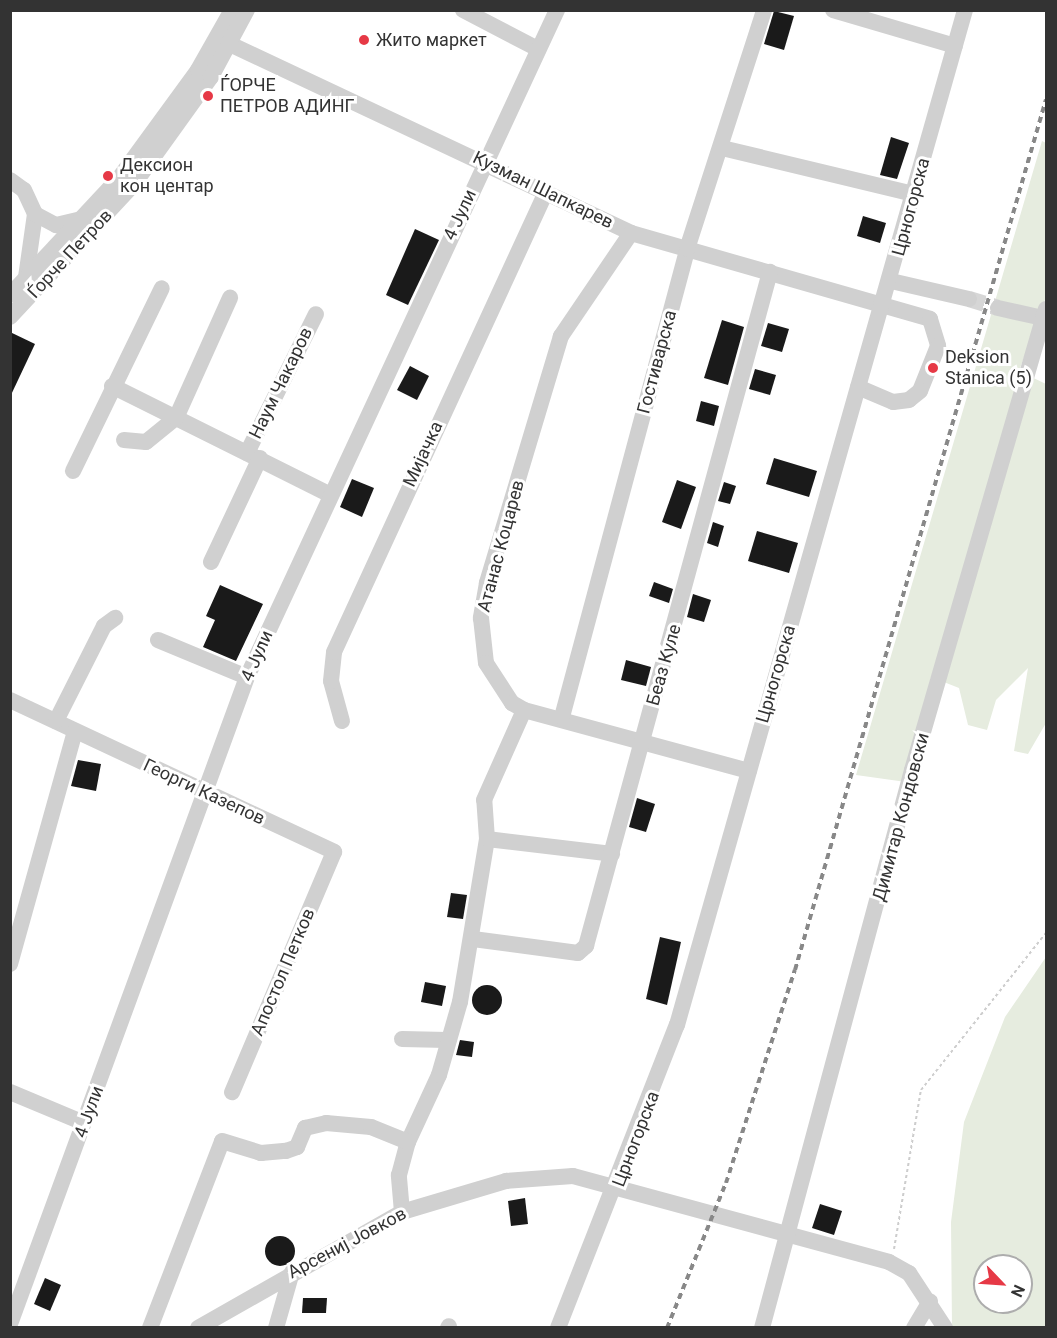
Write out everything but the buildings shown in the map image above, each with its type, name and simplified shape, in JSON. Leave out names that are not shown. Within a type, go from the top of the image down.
[{"type":"street","name":"Ѓорче Петров","points":[[10,317],[134,184],[223,41],[232,10]]},
{"type":"street","name":"Ѓорче Петров","points":[[10,295],[84,217],[156,129],[247,10]]},
{"type":"street","points":[[463,10],[538,49]]},
{"type":"street","name":"4 Јули","points":[[10,1324],[172,886],[201,792],[247,677],[329,494],[557,10]]},
{"type":"street","name":"Гостиварска","points":[[562,717],[687,249],[722,148],[764,10]]},
{"type":"street","points":[[833,10],[851,13],[955,46]]},
{"type":"street","name":"Црногорска","points":[[558,1328],[618,1184],[677,1025],[858,387],[891,281],[965,10]]},
{"type":"street","name":"Кузман Шапкарев","points":[[223,41],[485,161],[545,194],[631,233],[885,302],[930,319],[938,330],[935,363],[909,400],[893,402],[858,387]]},
{"type":"street","points":[[722,148],[914,194]]},
{"type":"street","points":[[10,180],[24,190],[35,214],[26,279]]},
{"type":"street","name":"Мијачка","points":[[342,721],[331,681],[334,652],[545,194]]},
{"type":"street","points":[[35,214],[56,225],[84,217]]},
{"type":"street","name":"Атанас Коцарев","points":[[524,710],[512,703],[486,663],[481,618],[487,583],[561,336],[631,233]]},
{"type":"street","name":"Беаз Куле","points":[[473,939],[583,950],[612,854],[770,272]]},
{"type":"street","points":[[891,281],[969,299]]},
{"type":"street","points":[[73,471],[112,386],[162,288]]},
{"type":"street","points":[[124,440],[146,442],[176,418],[230,298]]},
{"type":"street","points":[[998,308],[1045,313]]},
{"type":"street","name":"Димитар Кондовски","points":[[762,1328],[912,770],[1045,313]]},
{"type":"street","name":"Наум Чакаров","points":[[211,562],[253,456],[316,314]]},
{"type":"street","name":"Наум Чакаров","points":[[112,386],[329,494]]},
{"type":"street","points":[[56,721],[104,626],[115,618]]},
{"type":"street","points":[[158,640],[247,677]]},
{"type":"street","name":"Георги Казепов","points":[[10,700],[201,792],[334,852]]},
{"type":"street","points":[[402,1212],[399,1174],[408,1142],[439,1075],[473,939],[487,839],[484,800],[524,710],[562,717],[749,771]]},
{"type":"street","points":[[10,964],[75,731]]},
{"type":"street","points":[[487,839],[612,854]]},
{"type":"street","name":"Апостол Петков","points":[[232,1092],[334,852]]},
{"type":"street","points":[[402,1039],[447,1040]]},
{"type":"street","points":[[10,1092],[84,1123]]},
{"type":"street","points":[[150,1328],[222,1141],[261,1153],[286,1151],[297,1147],[305,1128],[326,1123],[371,1127],[408,1142]]},
{"type":"street","name":"Арсениј Јовков","points":[[198,1328],[292,1272],[402,1212],[507,1181],[573,1176],[618,1184],[786,1236],[889,1262]]},
{"type":"street","points":[[889,1262],[909,1273],[930,1301],[945,1328]]},
{"type":"street","points":[[276,1328],[292,1272]]},
{"type":"street","points":[[914,1328],[930,1301]]},
{"type":"path","points":[[889,1262],[921,1090],[1047,933]]},
{"type":"shaded area","points":[[1042,141],[1046,143],[1046,297],[1019,371],[1046,384],[1046,723],[1028,754],[1014,751],[1028,668],[996,700],[987,730],[968,725],[959,688],[931,677],[906,782],[856,775]]},
{"type":"shaded area","points":[[1046,957],[1046,1327],[952,1328],[951,1222],[964,1122],[1005,1017]]},
{"type":"tunnel","points":[[969,299],[998,308]]},
{"type":"railway","points":[[667,1328],[726,1183],[795,970],[1046,99]]},
{"type":"place","name":"Жито маркет","points":[[364,40]]},
{"type":"place","name":"ЃОРЧЕ ПЕТРОВ АДИНГ","points":[[208,96]]},
{"type":"place","name":"Дексион кон центар","points":[[108,176]]},
{"type":"place","name":"Deksion Stanica (5)","points":[[933,368]]}]
